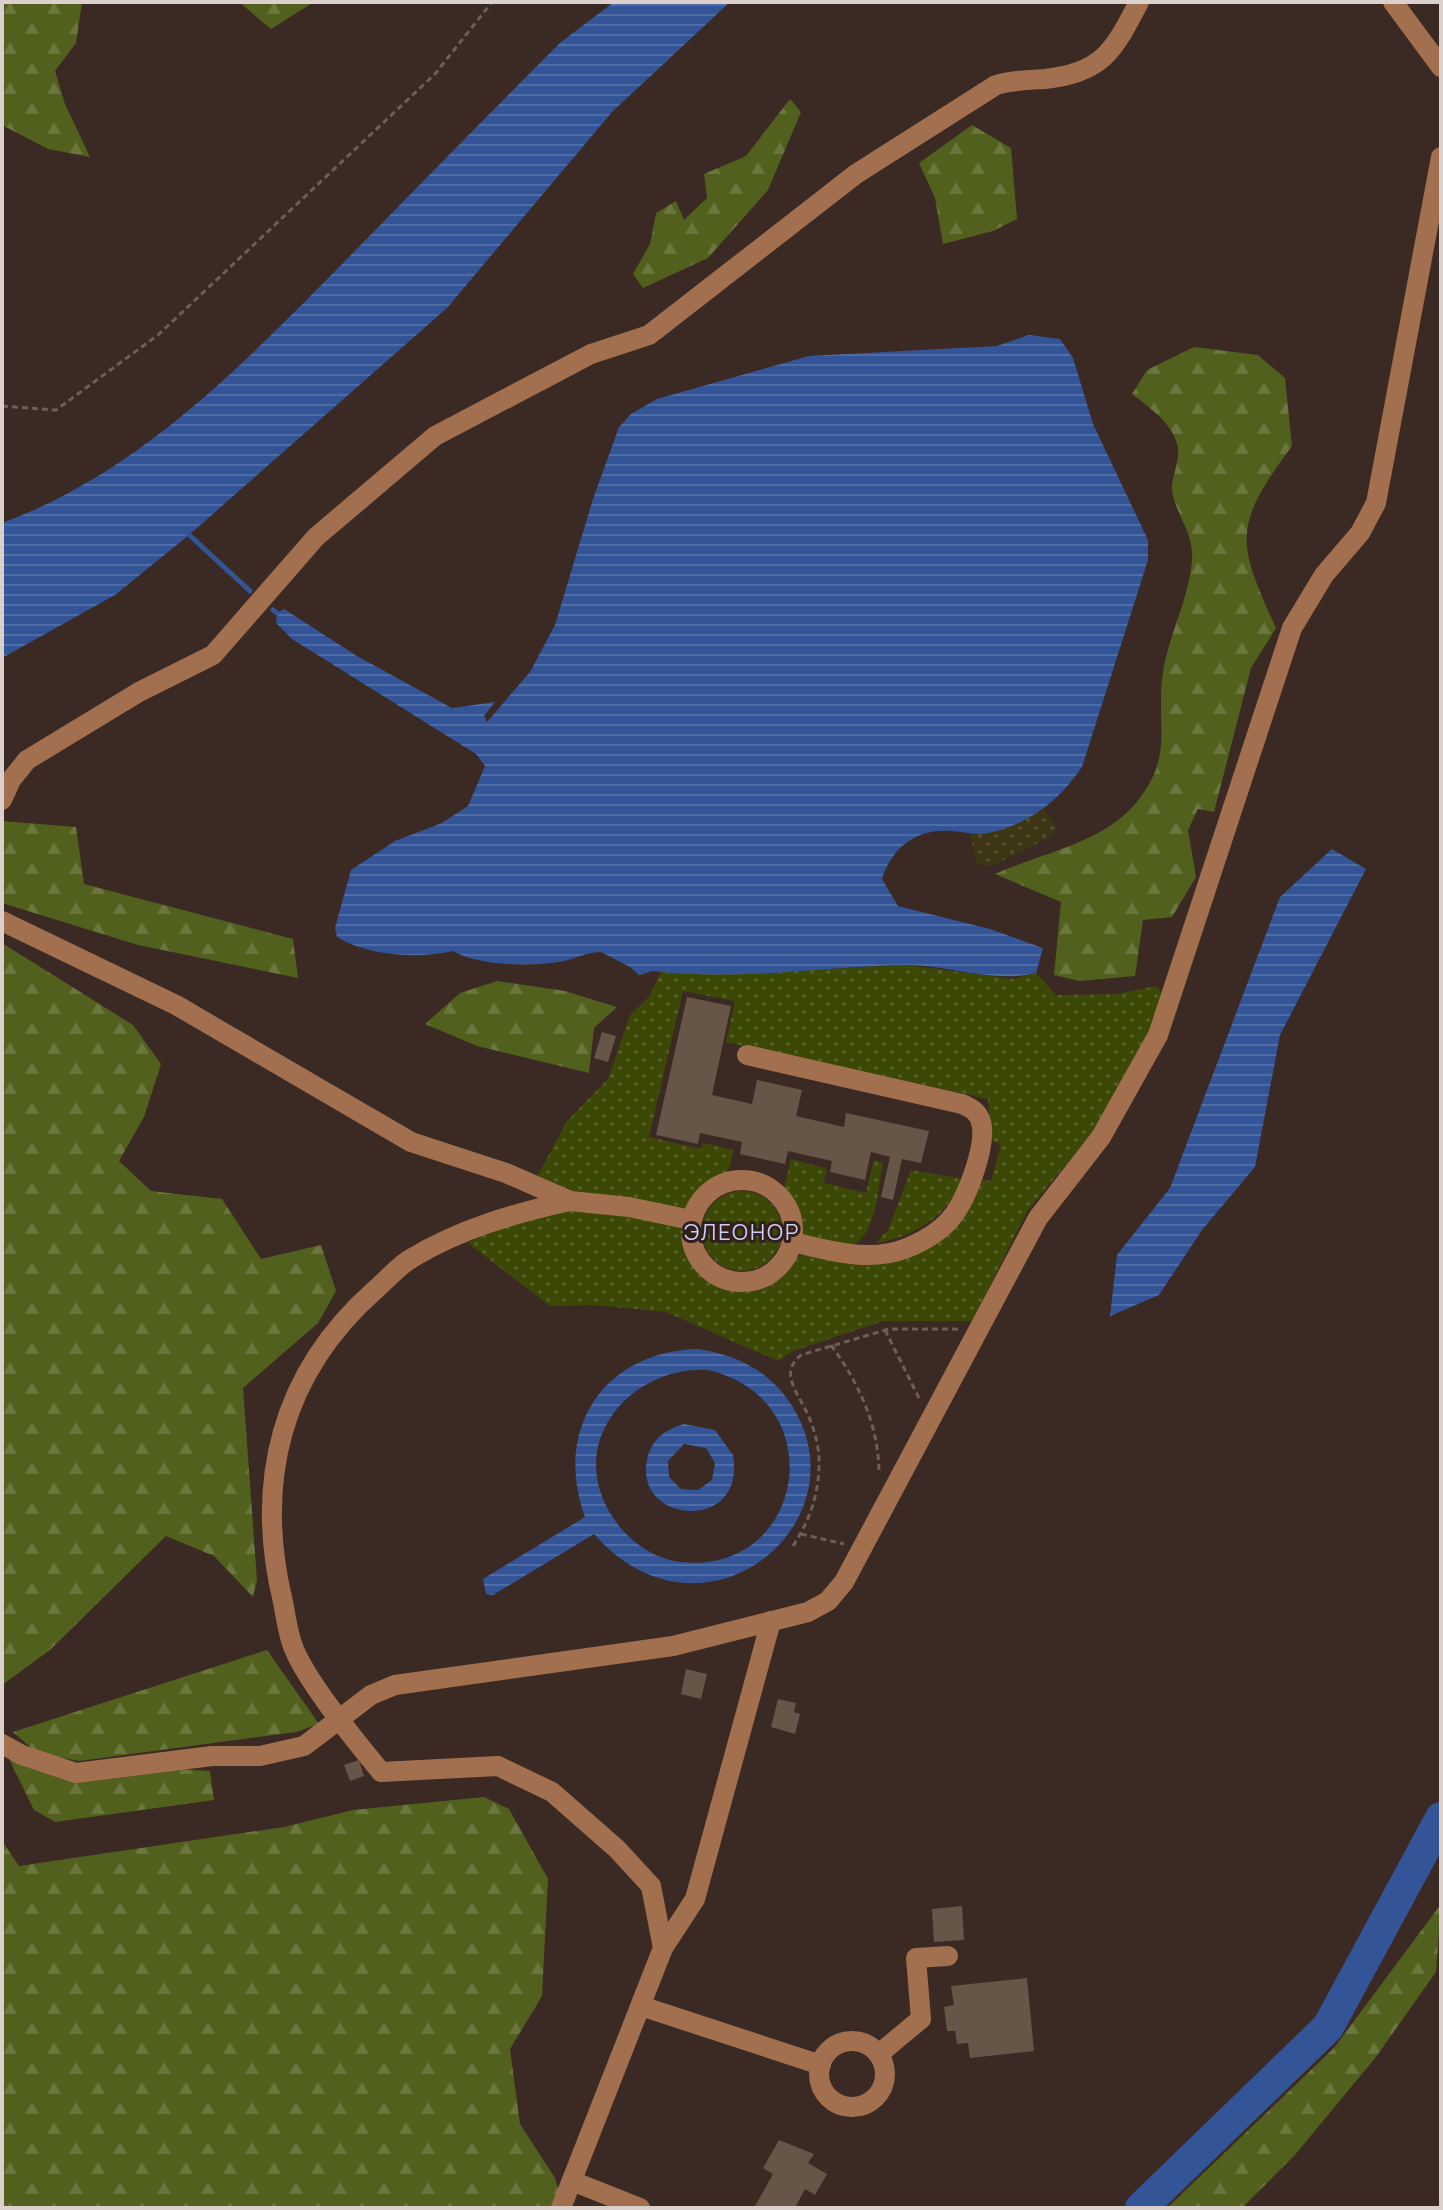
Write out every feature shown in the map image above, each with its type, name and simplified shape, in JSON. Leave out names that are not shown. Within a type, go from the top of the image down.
[{"type":"street","points":[[2,800],[11,780],[27,760],[125,700],[213,655],[316,537],[435,436],[591,354],[649,335],[856,174],[996,85],[1018,79],[1045,79],[1081,72],[1100,64],[1112,51],[1139,2]]},
{"type":"street","points":[[1393,2],[1441,67]]},
{"type":"street","points":[[2,1744],[22,1755],[76,1773],[212,1756],[260,1756],[304,1746],[341,1721],[371,1695],[395,1685],[673,1646],[808,1612],[828,1601],[844,1582],[1038,1218],[1101,1137],[1158,1035],[1292,628],[1324,575],[1360,533],[1376,503],[1441,157]]},
{"type":"street","points":[[2,921],[176,1005],[411,1142],[506,1173],[570,1201],[629,1207],[691,1220]]},
{"type":"street","points":[[747,1055],[962,1104],[975,1110],[981,1120],[975,1166],[964,1200],[943,1227],[928,1237],[908,1248],[875,1255],[851,1255],[793,1242]]},
{"type":"street","points":[[753,1180],[768,1186],[785,1203],[794,1225],[793,1242],[786,1258],[774,1272],[758,1280],[740,1283],[722,1279],[707,1269],[696,1255],[691,1238],[691,1220],[697,1205],[721,1183],[753,1180]]},
{"type":"street","points":[[570,1201],[506,1215],[410,1259],[363,1301],[319,1351],[285,1419],[270,1490],[275,1570],[294,1649],[341,1721],[381,1772],[498,1766],[552,1792],[617,1849],[651,1886],[663,1948]]},
{"type":"street","points":[[561,2208],[663,1948],[695,1899],[771,1621]]},
{"type":"street","points":[[880,2053],[921,2019],[916,1958],[948,1956]]},
{"type":"street","points":[[641,2006],[821,2065]]},
{"type":"street","points":[[842,2042],[864,2043],[880,2053],[884,2067],[882,2088],[876,2097],[857,2106],[836,2102],[822,2086],[821,2065],[825,2055],[842,2042]]},
{"type":"street","points":[[572,2181],[640,2208]]},
{"type":"path","points":[[2,406],[56,410],[158,335],[435,74],[492,2]]},
{"type":"path","points":[[793,1546],[815,1503],[819,1456],[808,1415],[791,1382],[790,1369],[801,1355],[885,1330],[977,1329]]},
{"type":"path","points":[[885,1330],[911,1377],[928,1423]]},
{"type":"path","points":[[831,1345],[850,1371],[866,1404],[874,1435],[879,1479]]},
{"type":"path","points":[[801,1534],[862,1548]]},
{"type":"green space","points":[[2,2],[82,2],[76,43],[55,71],[65,104],[90,157],[48,149],[2,125]]},
{"type":"green space","points":[[239,2],[314,2],[271,29]]},
{"type":"green space","points":[[790,99],[801,112],[768,190],[708,258],[643,288],[633,274],[650,244],[656,213],[676,201],[684,220],[707,198],[704,174],[746,156]]},
{"type":"green space","points":[[972,125],[1011,148],[1017,219],[993,231],[943,244],[935,198],[919,163]]},
{"type":"green space","points":[[1194,347],[1258,355],[1285,378],[1292,446],[1259,496],[1250,516],[1247,534],[1253,574],[1276,628],[1251,668],[1214,812],[1198,809],[1188,830],[1196,877],[1172,917],[1143,920],[1135,976],[1079,981],[1054,975],[1061,902],[995,874],[1070,846],[1105,829],[1135,804],[1156,770],[1160,755],[1163,672],[1187,589],[1192,550],[1172,491],[1178,453],[1176,439],[1160,417],[1132,394],[1147,370]]},
{"type":"green space","points":[[2,821],[76,827],[84,884],[293,939],[298,978],[138,945],[2,903]]},
{"type":"green space","points":[[2,943],[133,1025],[161,1064],[144,1117],[119,1161],[151,1191],[222,1199],[261,1259],[321,1245],[336,1291],[318,1323],[243,1388],[257,1580],[253,1597],[214,1556],[166,1536],[50,1650],[2,1685]]},
{"type":"green space","points":[[906,965],[1013,979],[1036,973],[1056,995],[1117,994],[1156,986],[1163,994],[1149,1033],[1094,1131],[1028,1210],[972,1321],[883,1321],[793,1351],[778,1361],[666,1312],[594,1305],[550,1306],[468,1243],[503,1226],[542,1215],[584,1211],[623,1212],[682,1228],[690,1255],[699,1269],[717,1283],[740,1289],[774,1280],[801,1255],[911,1254],[981,1179],[991,1181],[1001,1144],[991,1140],[988,1099],[726,1042],[735,1001],[683,991],[649,1137],[701,1149],[703,1143],[734,1150],[727,1175],[707,1185],[685,1210],[590,1197],[536,1179],[567,1121],[608,1079],[630,1015],[649,997],[661,972],[758,973]]},
{"type":"green space","points":[[497,981],[565,991],[617,1007],[594,1028],[589,1073],[477,1046],[425,1024],[460,993]]},
{"type":"green space","points":[[791,1159],[827,1169],[824,1183],[866,1193],[874,1160],[883,1163],[870,1226],[855,1244],[839,1247],[802,1235],[798,1212],[784,1189]]},
{"type":"green space","points":[[911,1170],[963,1179],[948,1204],[928,1223],[904,1236],[876,1243],[888,1230]]},
{"type":"green space","points":[[734,1191],[750,1191],[771,1202],[782,1223],[782,1239],[771,1260],[750,1271],[734,1271],[720,1265],[708,1253],[702,1239],[702,1223],[708,1209],[720,1197]]},
{"type":"green space","points":[[267,1650],[319,1724],[296,1732],[79,1761],[37,1753],[13,1732]]},
{"type":"green space","points":[[9,1759],[210,1771],[214,1800],[55,1822],[34,1810]]},
{"type":"green space","points":[[484,1797],[509,1809],[548,1879],[542,1996],[510,2049],[520,2124],[555,2178],[563,2208],[2,2208],[2,1841],[19,1866],[284,1827],[353,1810]]},
{"type":"green space","points":[[1441,1904],[1436,1972],[1376,2057],[1294,2156],[1242,2208],[1167,2208],[1334,2048]]},
{"type":"sand","points":[[1044,808],[1057,829],[1052,836],[992,866],[976,864],[970,832],[1008,826]]},
{"type":"water","points":[[614,2],[730,2],[612,112],[447,308],[189,535],[115,595],[2,658],[2,523],[53,501],[100,474],[146,444],[188,410],[269,337],[561,42]]},
{"type":"water","points":[[1029,335],[1060,339],[1073,358],[1093,424],[1148,540],[1148,560],[1082,767],[1064,790],[1030,817],[1003,829],[979,834],[939,831],[917,836],[899,849],[882,879],[898,906],[990,929],[1043,948],[1036,973],[986,975],[903,965],[715,975],[653,971],[639,975],[601,952],[552,963],[507,964],[476,960],[453,951],[424,955],[378,952],[337,937],[335,928],[351,870],[395,841],[442,823],[468,806],[485,766],[476,754],[292,639],[276,623],[277,613],[284,609],[357,656],[452,708],[495,702],[484,716],[487,722],[530,672],[555,625],[593,499],[619,427],[631,414],[657,399],[809,356],[997,346]]},
{"type":"water","points":[[1332,849],[1366,869],[1280,1035],[1255,1167],[1202,1230],[1159,1295],[1110,1316],[1117,1255],[1170,1188],[1280,897]]},
{"type":"water","points":[[697,1349],[735,1359],[758,1370],[786,1397],[808,1442],[809,1486],[793,1526],[765,1558],[727,1578],[684,1583],[638,1569],[594,1534],[493,1595],[486,1594],[483,1579],[585,1517],[577,1485],[576,1454],[582,1426],[594,1401],[612,1380],[636,1364],[664,1353]],"holes":[[[708,1370],[748,1387],[774,1414],[788,1447],[788,1482],[777,1515],[755,1542],[723,1559],[680,1562],[641,1546],[618,1525],[599,1489],[596,1462],[601,1437],[613,1414],[631,1395],[653,1381],[680,1372]]]},
{"type":"water","points":[[684,1424],[715,1430],[733,1455],[733,1481],[723,1498],[707,1508],[689,1511],[670,1507],[655,1496],[647,1479],[648,1456],[653,1444],[666,1432]],"holes":[[[684,1444],[706,1448],[715,1463],[712,1480],[698,1490],[681,1489],[669,1477],[668,1461]]]},
{"type":"building","points":[[687,997],[731,1006],[712,1095],[752,1104],[757,1080],[802,1090],[796,1116],[844,1127],[846,1113],[929,1131],[921,1163],[902,1159],[893,1200],[881,1197],[890,1157],[871,1152],[865,1180],[830,1172],[832,1161],[788,1151],[785,1164],[740,1154],[742,1142],[700,1133],[698,1144],[656,1135]]},
{"type":"building","points":[[602,1032],[616,1036],[608,1062],[594,1058]]},
{"type":"building","points":[[686,1669],[707,1674],[701,1699],[681,1694]]},
{"type":"building","points":[[778,1699],[796,1703],[794,1712],[800,1714],[795,1734],[771,1727]]},
{"type":"building","points":[[359,1760],[364,1776],[350,1781],[344,1765]]},
{"type":"building","points":[[962,1906],[964,1940],[934,1942],[932,1909]]},
{"type":"building","points":[[1027,1978],[1034,2051],[970,2058],[968,2043],[957,2044],[955,2031],[947,2031],[944,2007],[954,2005],[951,1986]]},
{"type":"building","points":[[779,2140],[814,2154],[808,2163],[827,2174],[815,2195],[805,2189],[795,2208],[754,2208],[773,2174],[763,2168]]},
{"type":"waterway","points":[[186,532],[250,591]]},
{"type":"waterway","points":[[273,610],[277,613]]},
{"type":"waterway","points":[[1141,2208],[1328,2027],[1441,1818]]},
{"type":"district","name":"ЭЛЕОНОР","points":[[742,1232]]}]
